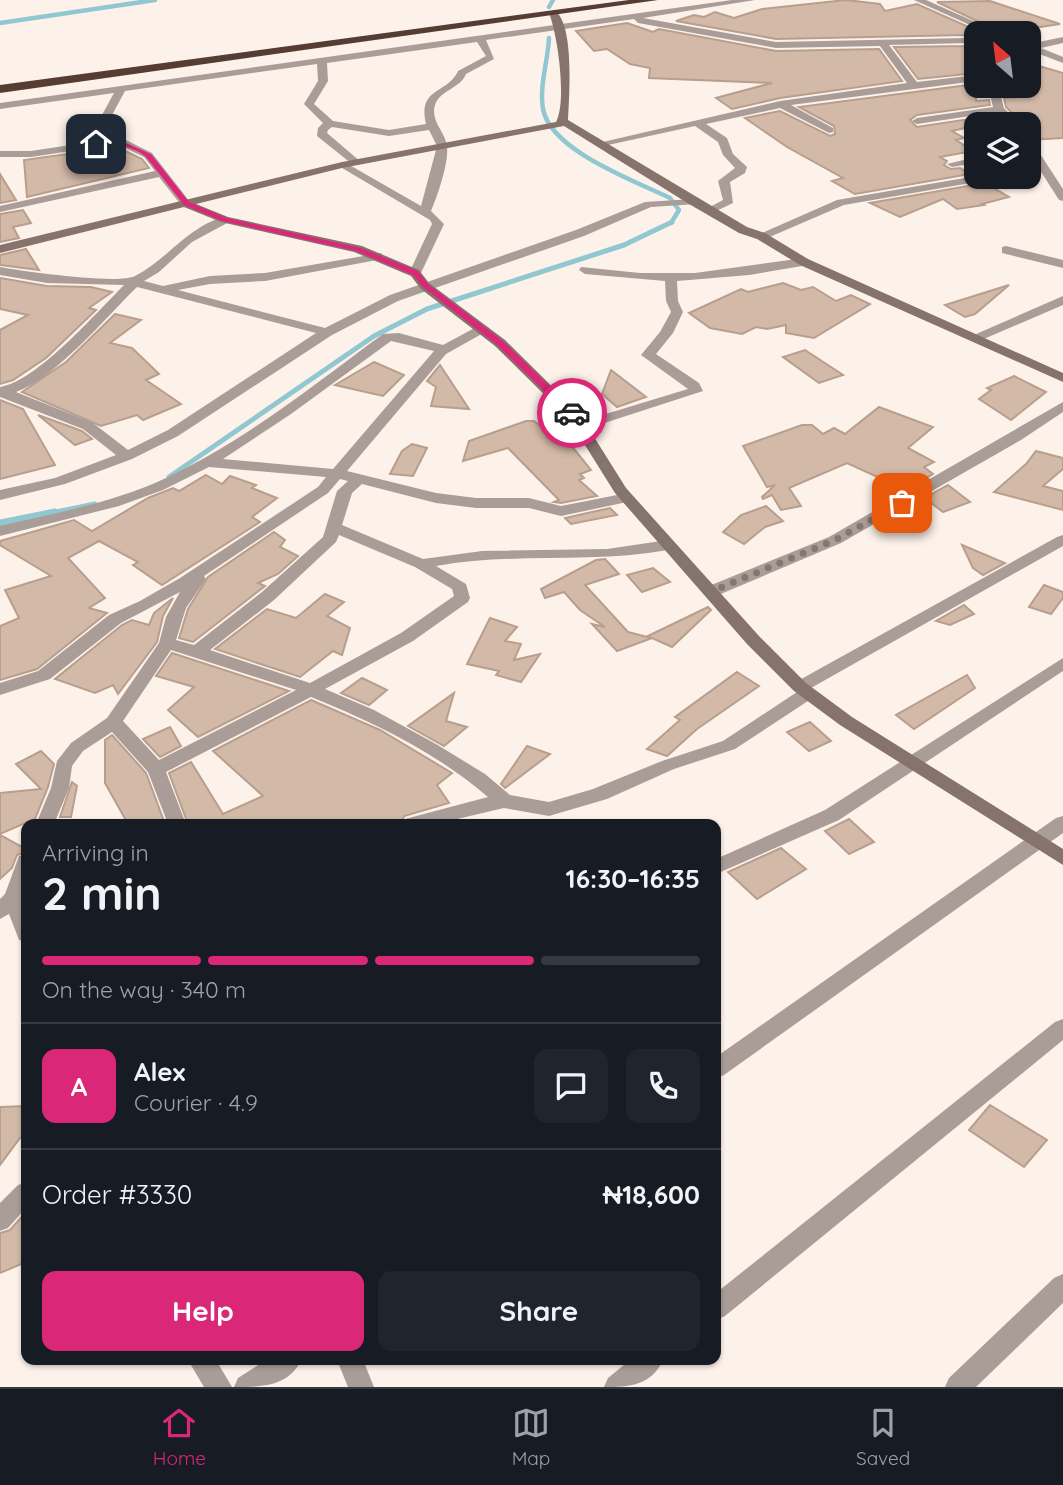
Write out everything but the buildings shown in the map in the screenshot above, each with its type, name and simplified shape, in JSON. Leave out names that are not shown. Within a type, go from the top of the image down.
[{"type":"highway","points":[[0,89],[653,0]]},
{"type":"street","points":[[0,106],[751,0]]},
{"type":"street","points":[[918,0],[965,21]]},
{"type":"street","points":[[554,13],[560,26],[561,123]]},
{"type":"street","points":[[625,17],[775,45],[964,41]]},
{"type":"street","points":[[964,22],[951,32],[964,40]]},
{"type":"street","points":[[425,211],[432,195],[442,146],[431,127],[427,108],[433,96],[460,78],[461,73],[491,57],[479,37]]},
{"type":"street","points":[[1041,45],[1063,40]]},
{"type":"street","points":[[882,42],[913,84]]},
{"type":"street","points":[[1041,51],[1063,60]]},
{"type":"street","points":[[1041,58],[1063,52]]},
{"type":"street","points":[[322,59],[323,81],[309,104],[330,124],[390,133],[431,127]]},
{"type":"street","points":[[599,144],[780,104],[964,79]]},
{"type":"street","points":[[117,141],[107,115],[122,88]]},
{"type":"street","points":[[996,98],[1002,112]]},
{"type":"street","points":[[780,104],[829,130]]},
{"type":"street","points":[[917,121],[999,109]]},
{"type":"street","points":[[696,122],[723,140],[726,152],[741,167],[741,171],[724,181],[729,201],[710,211]]},
{"type":"street","points":[[3,245],[186,204],[342,165],[561,123],[599,144],[687,203],[761,236],[804,262],[1063,378]]},
{"type":"street","points":[[330,124],[323,128],[321,134],[356,162]]},
{"type":"street","points":[[0,153],[31,154],[117,141],[148,155],[186,204],[225,220],[327,241],[377,256],[415,273],[425,285],[482,328],[540,380],[581,426],[627,498],[710,592],[804,690],[914,764],[1063,858]]},
{"type":"street","points":[[952,164],[964,162]]},
{"type":"street","points":[[342,165],[425,211],[438,225],[415,273]]},
{"type":"street","points":[[1041,171],[1063,198]]},
{"type":"street","points":[[0,209],[162,173]]},
{"type":"street","points":[[761,236],[841,202],[964,181]]},
{"type":"street","points":[[0,495],[60,481],[127,456],[173,433],[327,332],[425,285],[519,255],[655,202],[687,203]]},
{"type":"street","points":[[1,392],[22,385],[70,347],[134,282],[155,269],[188,239],[225,220]]},
{"type":"street","points":[[1006,250],[1063,264]]},
{"type":"street","points":[[163,290],[210,280],[265,277],[377,256]]},
{"type":"street","points":[[585,270],[621,277],[671,277],[747,273],[804,262]]},
{"type":"street","points":[[0,271],[47,279],[134,282],[327,332]]},
{"type":"street","points":[[581,426],[695,391],[694,386],[648,355],[666,333],[677,312],[672,301],[671,277]]},
{"type":"street","points":[[975,338],[1063,300]]},
{"type":"street","points":[[0,689],[44,675],[115,619],[146,605],[323,490],[441,351],[482,328]]},
{"type":"street","points":[[0,531],[122,499],[179,477],[265,428],[388,337],[399,337],[441,351]]},
{"type":"street","points":[[1,392],[88,426],[127,456]]},
{"type":"street","points":[[710,592],[835,540],[1016,438],[1063,406]]},
{"type":"street","points":[[206,462],[339,474],[436,498],[476,503],[529,503],[561,511],[627,498]]},
{"type":"street","points":[[198,651],[277,588],[330,539],[345,491],[360,478]]},
{"type":"street","points":[[156,769],[237,730],[309,688],[407,637],[461,598],[460,587],[421,564],[335,528]]},
{"type":"street","points":[[432,819],[504,801],[549,809],[600,794],[668,765],[729,745],[804,690],[1063,540]]},
{"type":"street","points":[[421,564],[454,556],[631,554],[668,545]]},
{"type":"street","points":[[47,819],[60,788],[64,765],[77,747],[113,722],[167,643],[178,607],[212,563]]},
{"type":"street","points":[[167,643],[254,666],[383,720],[469,772],[504,801]]},
{"type":"street","points":[[721,865],[832,815],[914,764],[1063,663]]},
{"type":"street","points":[[113,722],[156,769],[175,819]]},
{"type":"street","points":[[721,1065],[1063,823]]},
{"type":"street","points":[[21,872],[11,891],[21,920]]},
{"type":"street","points":[[721,1304],[1063,1028]]},
{"type":"street","points":[[0,1220],[21,1197]]},
{"type":"street","points":[[958,1387],[1063,1286]]},
{"type":"street","points":[[204,1365],[219,1387]]},
{"type":"street","points":[[247,1387],[280,1365]]},
{"type":"street","points":[[352,1365],[361,1387]]},
{"type":"street","points":[[617,1387],[644,1365]]},
{"type":"waterway","points":[[0,23],[155,0]]},
{"type":"waterway","points":[[549,7],[553,0]]},
{"type":"waterway","points":[[549,38],[542,100],[549,124],[561,138],[596,163],[670,198],[679,210],[671,222]]},
{"type":"waterway","points":[[169,477],[374,336],[427,309],[624,245],[671,222]]},
{"type":"waterway","points":[[46,514],[95,504]]},
{"type":"waterway","points":[[0,523],[55,512]]},
{"type":"way so far","points":[[572,413],[597,449],[620,490],[710,592],[835,540],[902,503]]},
{"type":"route","points":[[96,144],[122,142],[148,155],[186,204],[225,220],[327,241],[387,260],[415,273],[425,285],[500,343],[572,413]]}]
